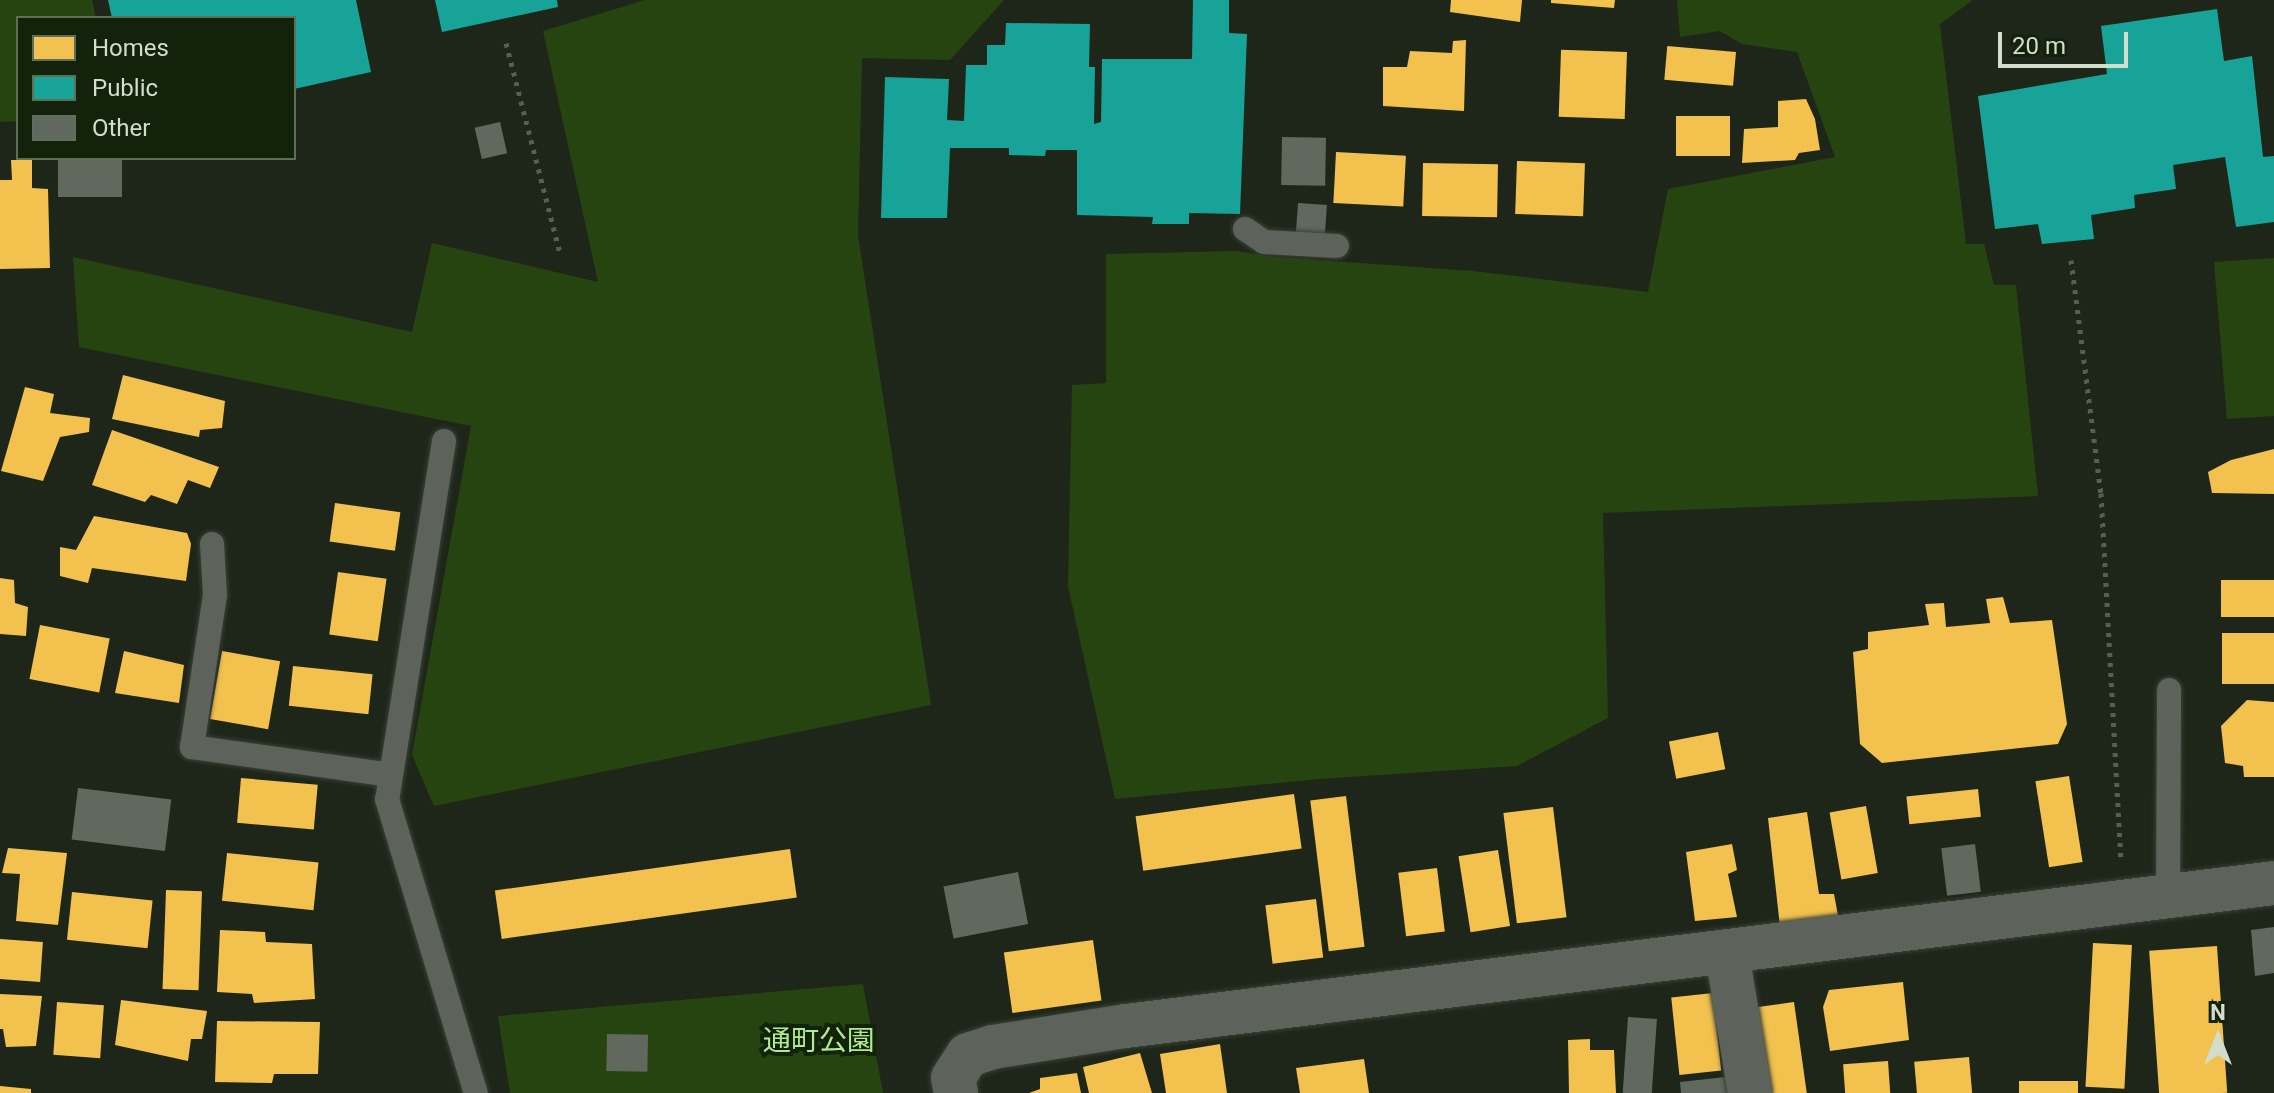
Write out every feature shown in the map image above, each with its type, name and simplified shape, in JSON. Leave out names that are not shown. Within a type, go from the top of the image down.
[{"type":"street","points":[[954,1085],[968,1055],[993,1047],[1126,1026],[2274,883]]},
{"type":"street","points":[[1727,953],[1750,1093]]},
{"type":"lane","points":[[1245,229],[1264,242],[1337,246]]},
{"type":"lane","points":[[444,441],[387,799],[476,1093]]},
{"type":"lane","points":[[212,544],[215,595],[192,747],[390,775]]},
{"type":"lane","points":[[2168,896],[2169,690]]},
{"type":"path","points":[[506,43],[560,253]]},
{"type":"path","points":[[2071,260],[2101,493],[2124,902]]},
{"type":"green space","points":[[0,0],[92,0],[96,16],[16,16],[16,121],[0,122]]},
{"type":"green space","points":[[645,0],[1004,0],[950,60],[862,58],[858,236],[931,705],[434,806],[412,755],[471,426],[79,347],[73,257],[412,332],[432,243],[598,282],[543,31]]},
{"type":"green space","points":[[1677,0],[1973,0],[1940,24],[1966,244],[1984,244],[1994,285],[2016,285],[2038,496],[1603,513],[1608,718],[1517,766],[1319,779],[1115,799],[1068,586],[1072,385],[1106,383],[1106,254],[1236,251],[1275,257],[1473,271],[1648,292],[1668,189],[1835,157],[1797,52],[1742,44],[1720,31],[1680,37]]},
{"type":"green space","points":[[2274,258],[2274,416],[2227,419],[2214,262]]},
{"type":"green space","name":"通町公園","points":[[863,984],[883,1093],[510,1093],[498,1016]]},
{"type":"building: Homes","points":[[1451,0],[1522,0],[1520,22],[1450,12]]},
{"type":"building: Homes","points":[[1551,0],[1615,0],[1614,8],[1551,3]]},
{"type":"building: Homes","points":[[1466,40],[1464,111],[1383,106],[1383,67],[1407,67],[1410,51],[1452,53],[1453,41]]},
{"type":"building: Homes","points":[[1667,46],[1736,52],[1733,86],[1664,80]]},
{"type":"building: Homes","points":[[1561,50],[1627,52],[1625,119],[1559,117]]},
{"type":"building: Homes","points":[[1806,99],[1815,119],[1820,150],[1799,153],[1795,160],[1742,163],[1744,129],[1778,127],[1778,101]]},
{"type":"building: Homes","points":[[1676,116],[1730,116],[1730,156],[1676,156]]},
{"type":"building: Homes","points":[[1336,152],[1406,156],[1403,207],[1333,203]]},
{"type":"building: Homes","points":[[11,160],[32,160],[32,188],[48,189],[50,268],[0,269],[0,180],[12,180]]},
{"type":"building: Homes","points":[[1517,161],[1585,163],[1583,216],[1515,214]]},
{"type":"building: Homes","points":[[1423,163],[1498,164],[1497,217],[1422,216]]},
{"type":"building: Homes","points":[[123,375],[225,401],[222,428],[200,430],[199,437],[112,419]]},
{"type":"building: Homes","points":[[25,387],[54,394],[50,413],[90,418],[89,432],[60,437],[43,481],[1,471]]},
{"type":"building: Homes","points":[[112,430],[219,467],[210,488],[188,480],[177,504],[151,495],[145,502],[92,485]]},
{"type":"building: Homes","points":[[2274,449],[2274,494],[2212,493],[2208,472],[2231,460]]},
{"type":"building: Homes","points":[[335,503],[400,512],[395,551],[330,542]]},
{"type":"building: Homes","points":[[94,516],[187,533],[191,544],[186,581],[92,568],[88,583],[60,576],[60,547],[76,550]]},
{"type":"building: Homes","points":[[338,572],[387,579],[378,641],[329,634]]},
{"type":"building: Homes","points":[[0,578],[14,580],[15,603],[28,607],[26,636],[0,634]]},
{"type":"building: Homes","points":[[2221,580],[2274,580],[2274,617],[2221,617]]},
{"type":"building: Homes","points":[[2003,597],[2010,623],[2052,620],[2067,724],[2058,744],[1882,763],[1860,744],[1853,652],[1868,649],[1868,632],[1929,625],[1925,604],[1944,603],[1946,627],[1990,623],[1986,599]]},
{"type":"building: Homes","points":[[40,625],[110,639],[99,693],[30,679]]},
{"type":"building: Homes","points":[[2222,633],[2274,633],[2274,684],[2222,684]]},
{"type":"building: Homes","points":[[124,651],[184,665],[179,703],[115,693]]},
{"type":"building: Homes","points":[[222,651],[280,661],[268,729],[210,719]]},
{"type":"building: Homes","points":[[293,666],[373,674],[368,714],[289,706]]},
{"type":"building: Homes","points":[[2247,700],[2274,702],[2274,777],[2244,777],[2243,766],[2225,763],[2221,726]]},
{"type":"building: Homes","points":[[1718,732],[1725,769],[1676,779],[1669,742]]},
{"type":"building: Homes","points":[[2069,776],[2083,862],[2049,867],[2035,781]]},
{"type":"building: Homes","points":[[241,778],[318,785],[314,830],[237,823]]},
{"type":"building: Homes","points":[[1978,789],[1981,817],[1909,824],[1906,797]]},
{"type":"building: Homes","points":[[1294,794],[1302,848],[1143,871],[1136,816]]},
{"type":"building: Homes","points":[[1346,796],[1365,947],[1329,951],[1310,800]]},
{"type":"building: Homes","points":[[1866,806],[1878,873],[1841,879],[1830,812]]},
{"type":"building: Homes","points":[[1553,807],[1567,917],[1517,923],[1503,813]]},
{"type":"building: Homes","points":[[1807,812],[1819,894],[1834,894],[1839,921],[1780,927],[1768,818]]},
{"type":"building: Homes","points":[[1732,844],[1737,870],[1728,874],[1737,917],[1695,921],[1686,852]]},
{"type":"building: Homes","points":[[8,848],[67,853],[58,925],[16,921],[20,874],[2,873]]},
{"type":"building: Homes","points":[[790,849],[797,898],[502,939],[495,890]]},
{"type":"building: Homes","points":[[1498,850],[1510,926],[1471,932],[1458,856]]},
{"type":"building: Homes","points":[[227,853],[318,863],[313,910],[222,901]]},
{"type":"building: Homes","points":[[1437,868],[1445,932],[1406,936],[1398,873]]},
{"type":"building: Homes","points":[[166,890],[202,891],[199,990],[163,989]]},
{"type":"building: Homes","points":[[72,892],[153,900],[148,948],[67,940]]},
{"type":"building: Homes","points":[[1316,899],[1323,958],[1273,964],[1265,905]]},
{"type":"building: Homes","points":[[220,930],[265,932],[266,942],[312,944],[315,999],[254,1003],[252,994],[217,992]]},
{"type":"building: Homes","points":[[0,939],[43,942],[40,982],[0,979]]},
{"type":"building: Homes","points":[[1093,940],[1101,1000],[1012,1013],[1004,953]]},
{"type":"building: Homes","points":[[2093,943],[2132,945],[2124,1089],[2085,1087]]},
{"type":"building: Homes","points":[[2217,946],[2227,1093],[2159,1093],[2149,951]]},
{"type":"building: Homes","points":[[1903,982],[1909,1040],[1830,1051],[1823,1007],[1829,990]]},
{"type":"building: Homes","points":[[1713,993],[1721,1071],[1679,1075],[1671,997]]},
{"type":"building: Homes","points":[[0,994],[42,996],[36,1046],[6,1047],[3,1029],[0,1029]]},
{"type":"building: Homes","points":[[121,1000],[207,1011],[202,1039],[191,1039],[188,1061],[115,1045]]},
{"type":"building: Homes","points":[[57,1002],[104,1005],[100,1058],[53,1055]]},
{"type":"building: Homes","points":[[1794,1002],[1807,1093],[1768,1093],[1756,1007]]},
{"type":"building: Homes","points":[[217,1021],[320,1022],[318,1074],[274,1074],[272,1083],[215,1082]]},
{"type":"building: Homes","points":[[1590,1039],[1590,1050],[1614,1050],[1616,1093],[1569,1093],[1568,1040]]},
{"type":"building: Homes","points":[[1220,1044],[1227,1093],[1166,1093],[1160,1054]]},
{"type":"building: Homes","points":[[1140,1053],[1152,1093],[1089,1093],[1083,1067]]},
{"type":"building: Homes","points":[[1969,1057],[1972,1093],[1917,1093],[1914,1062]]},
{"type":"building: Homes","points":[[1364,1059],[1369,1093],[1300,1093],[1296,1068]]},
{"type":"building: Homes","points":[[1888,1061],[1890,1093],[1845,1093],[1843,1064]]},
{"type":"building: Homes","points":[[1077,1073],[1081,1093],[1029,1093],[1040,1089],[1040,1078]]},
{"type":"building: Homes","points":[[2019,1081],[2078,1081],[2078,1093],[2019,1093]]},
{"type":"building: Homes","points":[[0,1086],[31,1089],[31,1093],[0,1093]]},
{"type":"building: Public","points":[[108,0],[356,0],[371,72],[296,89],[296,16],[112,16]]},
{"type":"building: Public","points":[[435,0],[557,0],[558,7],[442,32]]},
{"type":"building: Public","points":[[1193,0],[1229,0],[1229,33],[1247,34],[1240,214],[1189,213],[1189,224],[1152,224],[1153,217],[1077,215],[1077,150],[1046,150],[1045,156],[1009,155],[1009,148],[950,148],[947,218],[881,218],[885,77],[949,79],[947,120],[964,121],[966,65],[987,65],[987,45],[1005,45],[1006,23],[1090,24],[1089,67],[1095,67],[1094,124],[1101,122],[1102,59],[1192,59]]},
{"type":"building: Public","points":[[2217,9],[2224,61],[2252,56],[2263,157],[2274,156],[2274,222],[2236,227],[2225,157],[2173,165],[2176,189],[2134,195],[2135,208],[2091,215],[2094,239],[2042,244],[2038,224],[1995,229],[1978,96],[2107,74],[2101,26]]},
{"type":"building: Other","points":[[500,122],[507,153],[482,159],[475,128]]},
{"type":"building: Other","points":[[1282,137],[1326,138],[1325,186],[1281,185]]},
{"type":"building: Other","points":[[58,160],[122,160],[122,197],[58,197]]},
{"type":"building: Other","points":[[1298,203],[1327,205],[1325,239],[1296,237]]},
{"type":"building: Other","points":[[78,788],[171,799],[165,851],[72,840]]},
{"type":"building: Other","points":[[1975,844],[1981,892],[1947,896],[1941,848]]},
{"type":"building: Other","points":[[1018,872],[1028,924],[954,939],[943,887]]},
{"type":"building: Other","points":[[2274,927],[2274,973],[2255,976],[2251,930]]},
{"type":"building: Other","points":[[1628,1017],[1657,1019],[1652,1093],[1623,1093]]},
{"type":"building: Other","points":[[607,1034],[648,1035],[647,1072],[606,1071]]},
{"type":"building: Other","points":[[1734,1076],[1736,1093],[1681,1093],[1680,1082]]}]
